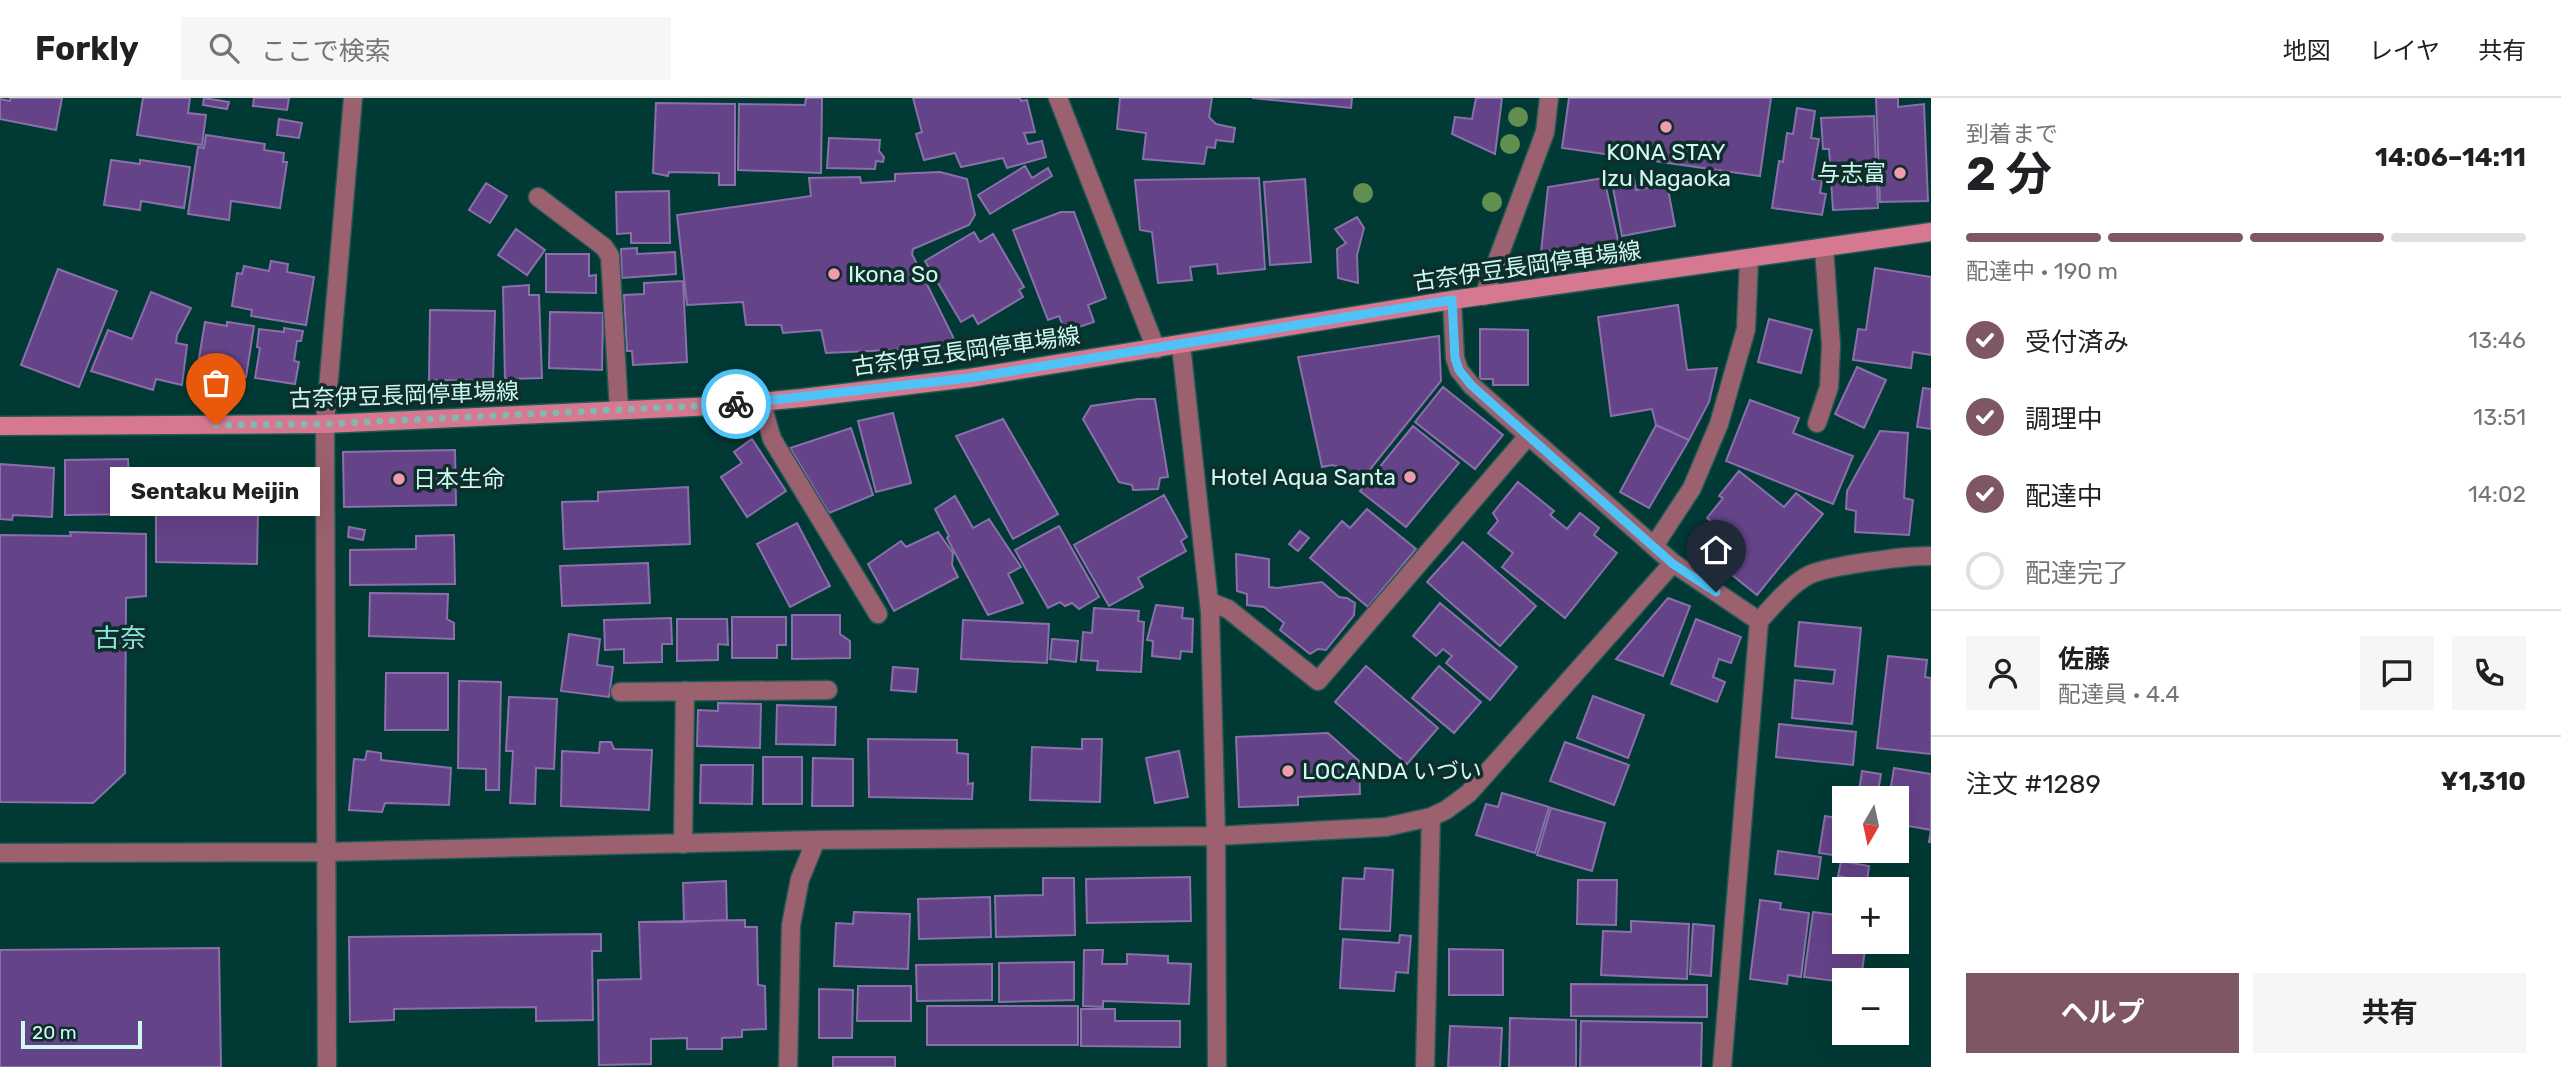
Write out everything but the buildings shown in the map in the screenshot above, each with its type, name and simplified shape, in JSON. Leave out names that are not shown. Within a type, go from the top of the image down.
[{"type":"main road","name":"古奈伊豆長岡停車場線","points":[[0,426],[325,424],[761,401],[969,378],[1452,300],[1931,232]]},
{"type":"street","points":[[327,1067],[325,424],[352,98]]},
{"type":"street","points":[[1058,98],[1156,349]]},
{"type":"street","points":[[1484,296],[1545,132],[1549,98]]},
{"type":"street","points":[[538,197],[604,247],[610,257],[620,410]]},
{"type":"street","points":[[1818,423],[1829,387],[1831,345],[1824,248]]},
{"type":"street","points":[[1654,546],[1692,488],[1719,424],[1746,329],[1749,259]]},
{"type":"street","points":[[1452,300],[1455,358],[1459,370],[1471,385],[1673,564],[1759,621]]},
{"type":"street","points":[[1181,345],[1210,602],[1216,836],[1217,1067]]},
{"type":"street","points":[[761,401],[772,439],[878,614]]},
{"type":"street","points":[[1210,602],[1228,609],[1318,681],[1528,436]]},
{"type":"street","points":[[1722,1067],[1759,621],[1808,575],[1931,556]]},
{"type":"street","points":[[0,853],[327,852],[816,840],[1216,836],[1386,827],[1431,817],[1469,793],[1673,564]]},
{"type":"street","points":[[620,692],[828,690]]},
{"type":"street","points":[[683,844],[685,691]]},
{"type":"street","points":[[1425,1067],[1431,817]]},
{"type":"street","points":[[788,1067],[791,925],[800,878],[816,840]]},
{"type":"way so far","points":[[216,425],[325,424],[736,404]]},
{"type":"place","name":"KONA STAY Izu Nagaoka","points":[[1666,127]]},
{"type":"place","name":"与志富","points":[[1900,173]]},
{"type":"place","name":"Ikona So","points":[[834,274]]},
{"type":"place","name":"Sentaku Meijin","points":[[216,425]]},
{"type":"place","name":"Hotel Aqua Santa","points":[[1410,477]]},
{"type":"place","name":"日本生命","points":[[399,479]]},
{"type":"place","name":"LOCANDA いづい","points":[[1288,771]]},
{"type":"district","name":"古奈","points":[[120,638]]},
{"type":"route","points":[[736,404],[969,378],[1452,300],[1455,358],[1459,370],[1471,385],[1673,564],[1716,592]]}]
